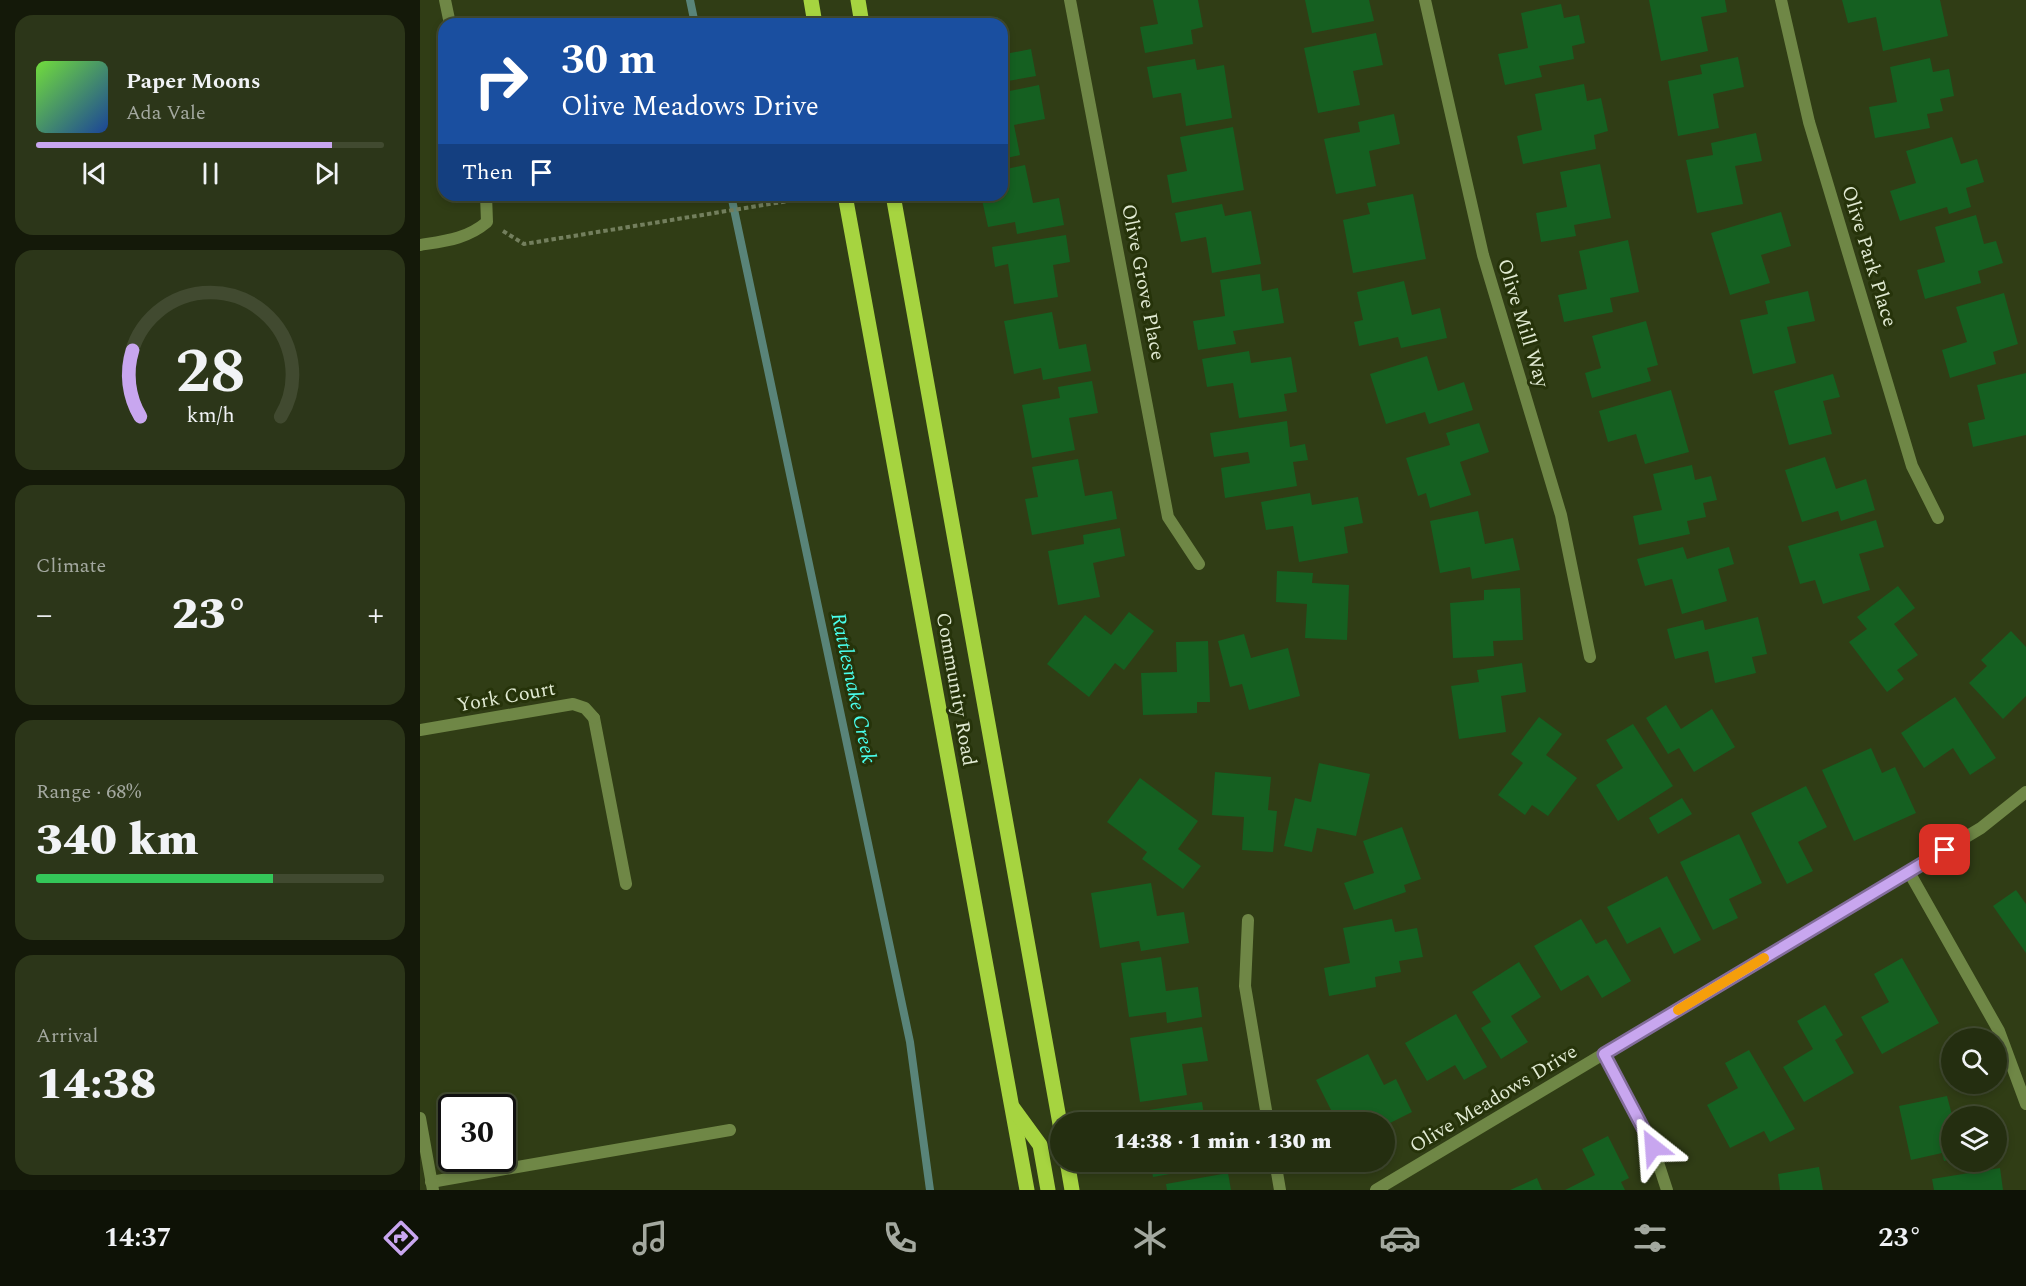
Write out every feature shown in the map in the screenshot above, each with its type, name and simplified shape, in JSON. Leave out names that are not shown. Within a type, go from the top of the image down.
[{"type":"main road","points":[[812,0],[814,18]]},
{"type":"main road","points":[[858,0],[861,18]]},
{"type":"main road","name":"Community Road","points":[[846,201],[1027,1190]]},
{"type":"main road","name":"Community Road","points":[[894,201],[1058,1112]]},
{"type":"main road","points":[[1012,1106],[1040,1145],[1048,1190]]},
{"type":"main road","points":[[1069,1172],[1072,1190]]},
{"type":"street","points":[[445,0],[449,18]]},
{"type":"street","name":"Olive Grove Place","points":[[1070,0],[1168,517],[1199,564]]},
{"type":"street","name":"Olive Mill Way","points":[[1425,0],[1483,255],[1561,515],[1590,657]]},
{"type":"street","name":"Olive Park Place","points":[[1781,0],[1809,122],[1912,466],[1938,518]]},
{"type":"street","points":[[420,245],[461,238],[475,232],[487,222],[486,201]]},
{"type":"street","name":"York Court","points":[[420,730],[573,704],[585,708],[594,718],[626,884]]},
{"type":"street","name":"Olive Meadows Drive","points":[[1376,1190],[1981,828],[2026,792]]},
{"type":"street","points":[[1909,872],[1999,1031],[2026,1104]]},
{"type":"street","points":[[1248,920],[1245,986],[1266,1112]]},
{"type":"street","points":[[1604,1054],[1653,1147],[1667,1190]]},
{"type":"street","points":[[420,1118],[432,1186],[730,1130]]},
{"type":"street","points":[[1277,1172],[1280,1190]]},
{"type":"path","points":[[524,244],[789,201]]},
{"type":"building","points":[[1153,0],[1198,0],[1203,27],[1191,30],[1193,44],[1145,53],[1140,27],[1158,24]]},
{"type":"building","points":[[1305,0],[1369,0],[1374,21],[1312,33]]},
{"type":"building","points":[[1649,0],[1725,0],[1727,12],[1701,17],[1708,51],[1661,61]]},
{"type":"building","points":[[1842,0],[1940,0],[1948,36],[1883,51],[1876,17],[1848,23]]},
{"type":"building","points":[[1561,4],[1564,18],[1579,15],[1585,43],[1572,46],[1574,59],[1539,66],[1542,77],[1505,85],[1498,54],[1528,48],[1521,13]]},
{"type":"building","points":[[1376,33],[1383,65],[1353,71],[1360,105],[1318,113],[1304,48]]},
{"type":"building","points":[[1031,49],[1036,76],[1008,81],[1008,53]]},
{"type":"building","points":[[1738,57],[1744,87],[1713,94],[1719,128],[1678,136],[1668,81],[1702,74],[1700,65]]},
{"type":"building","points":[[1930,58],[1933,72],[1949,69],[1954,96],[1940,99],[1943,111],[1927,114],[1930,128],[1875,138],[1869,107],[1897,102],[1890,67]]},
{"type":"building","points":[[1195,59],[1197,70],[1224,65],[1232,118],[1186,126],[1181,93],[1153,98],[1147,67]]},
{"type":"building","points":[[1584,84],[1587,101],[1601,98],[1608,131],[1594,135],[1596,149],[1523,164],[1517,136],[1542,130],[1535,94]]},
{"type":"building","points":[[1039,85],[1045,119],[1014,125],[1020,155],[1008,158],[1008,91]]},
{"type":"building","points":[[1394,114],[1400,144],[1369,151],[1376,186],[1336,194],[1324,139],[1360,132],[1358,122]]},
{"type":"building","points":[[1233,127],[1244,190],[1172,203],[1167,175],[1187,171],[1180,137]]},
{"type":"building","points":[[1756,133],[1762,161],[1735,166],[1743,204],[1697,213],[1686,160],[1713,155],[1711,143]]},
{"type":"building","points":[[1952,137],[1961,164],[1977,159],[1984,182],[1966,188],[1971,207],[1949,214],[1947,207],[1900,221],[1890,191],[1916,183],[1906,151]]},
{"type":"building","points":[[1600,164],[1611,218],[1574,225],[1576,236],[1541,242],[1536,213],[1567,207],[1560,172]]},
{"type":"building","points":[[1025,165],[1033,203],[1059,198],[1064,225],[1017,234],[1015,222],[988,227],[982,201],[1008,201],[1008,169]]},
{"type":"building","points":[[1413,194],[1426,259],[1353,273],[1343,220],[1370,214],[1367,203]]},
{"type":"building","points":[[1222,204],[1225,216],[1251,211],[1261,264],[1212,273],[1206,237],[1181,242],[1175,213]]},
{"type":"building","points":[[1781,212],[1791,246],[1761,255],[1770,283],[1730,295],[1711,233]]},
{"type":"building","points":[[1976,215],[1984,244],[1996,241],[2003,263],[1978,271],[1981,283],[1925,299],[1917,270],[1945,262],[1935,227]]},
{"type":"building","points":[[1066,235],[1070,262],[1053,265],[1058,297],[1014,304],[1008,264],[995,267],[992,247]]},
{"type":"building","points":[[1628,240],[1639,292],[1610,298],[1613,312],[1564,322],[1558,295],[1587,289],[1579,251]]},
{"type":"building","points":[[1260,274],[1262,291],[1278,288],[1284,323],[1233,331],[1236,344],[1198,350],[1193,321],[1225,316],[1220,280]]},
{"type":"building","points":[[1404,281],[1412,315],[1440,308],[1447,338],[1401,348],[1398,337],[1359,346],[1354,322],[1363,320],[1357,292]]},
{"type":"building","points":[[1808,291],[1815,321],[1787,327],[1796,363],[1753,374],[1740,320],[1768,314],[1765,301]]},
{"type":"building","points":[[2004,293],[2018,344],[1993,352],[1996,364],[1950,378],[1942,350],[1967,342],[1956,307]]},
{"type":"building","points":[[1052,312],[1059,349],[1086,344],[1091,371],[1043,380],[1041,368],[1014,374],[1004,321]]},
{"type":"building","points":[[1646,321],[1658,365],[1647,368],[1651,381],[1592,398],[1585,373],[1601,368],[1592,336]]},
{"type":"building","points":[[1249,351],[1251,363],[1291,357],[1297,392],[1284,394],[1287,411],[1239,418],[1233,383],[1207,387],[1202,359]]},
{"type":"building","points":[[1427,356],[1438,391],[1464,382],[1473,410],[1429,424],[1425,412],[1386,424],[1370,374]]},
{"type":"building","points":[[2026,373],[2026,435],[1973,447],[1968,423],[1985,419],[1977,385]]},
{"type":"building","points":[[1833,374],[1840,397],[1823,401],[1832,434],[1789,445],[1774,391]]},
{"type":"building","points":[[1092,381],[1098,413],[1069,418],[1075,450],[1032,458],[1022,405],[1060,398],[1058,387]]},
{"type":"building","points":[[1671,390],[1689,452],[1645,464],[1636,434],[1608,442],[1599,411]]},
{"type":"building","points":[[1287,421],[1290,447],[1305,444],[1308,460],[1293,462],[1297,486],[1225,498],[1221,468],[1250,463],[1248,452],[1214,457],[1210,433]]},
{"type":"building","points":[[1479,423],[1489,452],[1460,462],[1471,495],[1430,508],[1426,493],[1418,496],[1406,458],[1450,445],[1446,433]]},
{"type":"building","points":[[1825,457],[1836,489],[1866,479],[1875,510],[1841,521],[1838,511],[1802,522],[1785,470]]},
{"type":"building","points":[[1078,459],[1085,496],[1112,491],[1117,519],[1032,535],[1025,499],[1038,497],[1032,467]]},
{"type":"building","points":[[1692,465],[1695,480],[1711,476],[1717,500],[1703,503],[1706,517],[1687,521],[1690,534],[1639,545],[1633,516],[1662,510],[1653,474]]},
{"type":"building","points":[[1310,493],[1312,505],[1358,497],[1363,523],[1344,527],[1348,553],[1299,562],[1293,526],[1266,530],[1261,502]]},
{"type":"building","points":[[1478,511],[1485,544],[1513,538],[1520,570],[1472,579],[1470,567],[1440,573],[1430,521]]},
{"type":"building","points":[[1876,520],[1884,547],[1859,554],[1870,590],[1823,604],[1815,580],[1800,584],[1788,546]]},
{"type":"building","points":[[1120,528],[1125,556],[1093,563],[1100,597],[1058,605],[1048,551],[1084,544],[1083,535]]},
{"type":"building","points":[[1683,547],[1687,559],[1729,547],[1734,564],[1718,569],[1727,601],[1682,614],[1672,579],[1645,586],[1637,559]]},
{"type":"building","points":[[1277,571],[1313,573],[1312,583],[1349,585],[1347,640],[1305,638],[1307,604],[1276,602]]},
{"type":"building","points":[[1898,586],[1915,608],[1894,624],[1918,655],[1897,670],[1904,679],[1887,692],[1849,642],[1867,629],[1857,617]]},
{"type":"building","points":[[1520,588],[1523,640],[1493,641],[1494,656],[1453,658],[1450,603],[1484,600],[1484,590]]},
{"type":"building","points":[[1129,612],[1154,631],[1124,670],[1115,663],[1089,697],[1047,664],[1085,615],[1111,635]]},
{"type":"building","points":[[1758,617],[1767,654],[1752,657],[1756,673],[1715,683],[1708,651],[1675,659],[1667,629],[1703,620],[1705,630]]},
{"type":"building","points":[[2011,631],[2026,647],[2026,696],[2003,719],[1969,683],[1987,666],[1981,660]]},
{"type":"building","points":[[1244,634],[1251,658],[1288,648],[1300,696],[1249,710],[1242,684],[1230,687],[1218,641]]},
{"type":"building","points":[[1208,641],[1210,702],[1197,702],[1197,713],[1143,715],[1141,673],[1177,672],[1176,642]]},
{"type":"building","points":[[1522,663],[1526,692],[1501,696],[1506,732],[1459,739],[1451,686],[1479,682],[1477,670]]},
{"type":"building","points":[[1955,697],[1996,758],[1970,775],[1953,748],[1924,768],[1901,733]]},
{"type":"building","points":[[1666,705],[1681,729],[1712,709],[1735,747],[1694,772],[1679,748],[1668,754],[1646,718]]},
{"type":"building","points":[[1539,717],[1562,734],[1546,755],[1577,778],[1548,816],[1532,805],[1525,815],[1498,795],[1523,763],[1511,754]]},
{"type":"building","points":[[1633,724],[1673,786],[1618,821],[1596,785],[1623,768],[1606,740]]},
{"type":"building","points":[[1871,748],[1882,773],[1895,767],[1916,813],[1854,841],[1822,770]]},
{"type":"building","points":[[1319,763],[1370,774],[1356,836],[1317,828],[1312,852],[1284,846],[1295,798],[1311,802]]},
{"type":"building","points":[[1215,772],[1271,777],[1268,810],[1277,811],[1273,852],[1242,850],[1244,817],[1212,815]]},
{"type":"building","points":[[1140,778],[1198,821],[1178,849],[1201,866],[1183,889],[1142,859],[1147,852],[1107,822]]},
{"type":"building","points":[[1806,786],[1827,827],[1798,842],[1813,871],[1787,884],[1751,813]]},
{"type":"building","points":[[1682,798],[1692,814],[1658,834],[1649,818]]},
{"type":"building","points":[[1402,827],[1421,879],[1404,885],[1406,892],[1354,910],[1344,883],[1374,873],[1363,841]]},
{"type":"building","points":[[1739,834],[1762,883],[1729,899],[1738,918],[1713,930],[1680,862]]},
{"type":"building","points":[[1667,876],[1701,940],[1674,954],[1660,927],[1627,944],[1607,907]]},
{"type":"building","points":[[1151,883],[1157,916],[1184,912],[1189,943],[1141,951],[1139,941],[1100,948],[1091,893]]},
{"type":"building","points":[[2016,890],[2026,904],[2026,953],[1993,906]]},
{"type":"building","points":[[1392,919],[1395,932],[1417,928],[1423,957],[1399,961],[1401,972],[1375,977],[1376,987],[1329,996],[1324,968],[1350,963],[1343,928]]},
{"type":"building","points":[[1581,919],[1596,944],[1606,939],[1631,981],[1602,998],[1588,975],[1561,991],[1534,946]]},
{"type":"building","points":[[1161,957],[1166,991],[1198,987],[1202,1017],[1167,1023],[1166,1012],[1129,1017],[1121,963]]},
{"type":"building","points":[[1902,958],[1939,1023],[1882,1054],[1861,1017],[1889,1002],[1874,974]]},
{"type":"building","points":[[1519,962],[1541,997],[1511,1016],[1528,1042],[1501,1059],[1481,1028],[1491,1022],[1472,992]]},
{"type":"building","points":[[1825,1005],[1843,1035],[1835,1040],[1854,1073],[1804,1102],[1783,1067],[1813,1049],[1797,1021]]},
{"type":"building","points":[[1456,1014],[1487,1067],[1464,1080],[1455,1065],[1427,1081],[1405,1043]]},
{"type":"building","points":[[1202,1027],[1208,1061],[1182,1064],[1187,1095],[1140,1102],[1130,1038]]},
{"type":"building","points":[[1749,1050],[1795,1129],[1770,1142],[1764,1131],[1730,1148],[1707,1105],[1738,1088],[1725,1063]]},
{"type":"building","points":[[1368,1054],[1384,1085],[1396,1079],[1412,1112],[1395,1120],[1395,1112],[1332,1112],[1316,1080]]},
{"type":"building","points":[[1947,1096],[1950,1106],[1941,1106],[1941,1153],[1911,1160],[1899,1106]]},
{"type":"building","points":[[1202,1102],[1204,1112],[1142,1112]]},
{"type":"building","points":[[1608,1136],[1629,1178],[1621,1182],[1625,1190],[1565,1190],[1595,1175],[1582,1149]]},
{"type":"building","points":[[1819,1167],[1823,1190],[1780,1190],[1778,1174]]},
{"type":"building","points":[[1152,1172],[1181,1172],[1153,1177]]},
{"type":"building","points":[[1975,1172],[2001,1172],[2003,1190],[1934,1190],[1932,1179]]},
{"type":"building","points":[[1228,1173],[1231,1190],[1167,1190],[1166,1184]]},
{"type":"building","points":[[1537,1178],[1542,1190],[1510,1190]]},
{"type":"waterway","name":"Rattlesnake Creek","points":[[690,0],[694,18]]},
{"type":"waterway","name":"Rattlesnake Creek","points":[[732,201],[910,1042],[930,1190]]},
{"type":"slow traffic","points":[[1678,1010],[1764,958]]},
{"type":"route","points":[[1653,1147],[1604,1054],[1945,850]]}]
